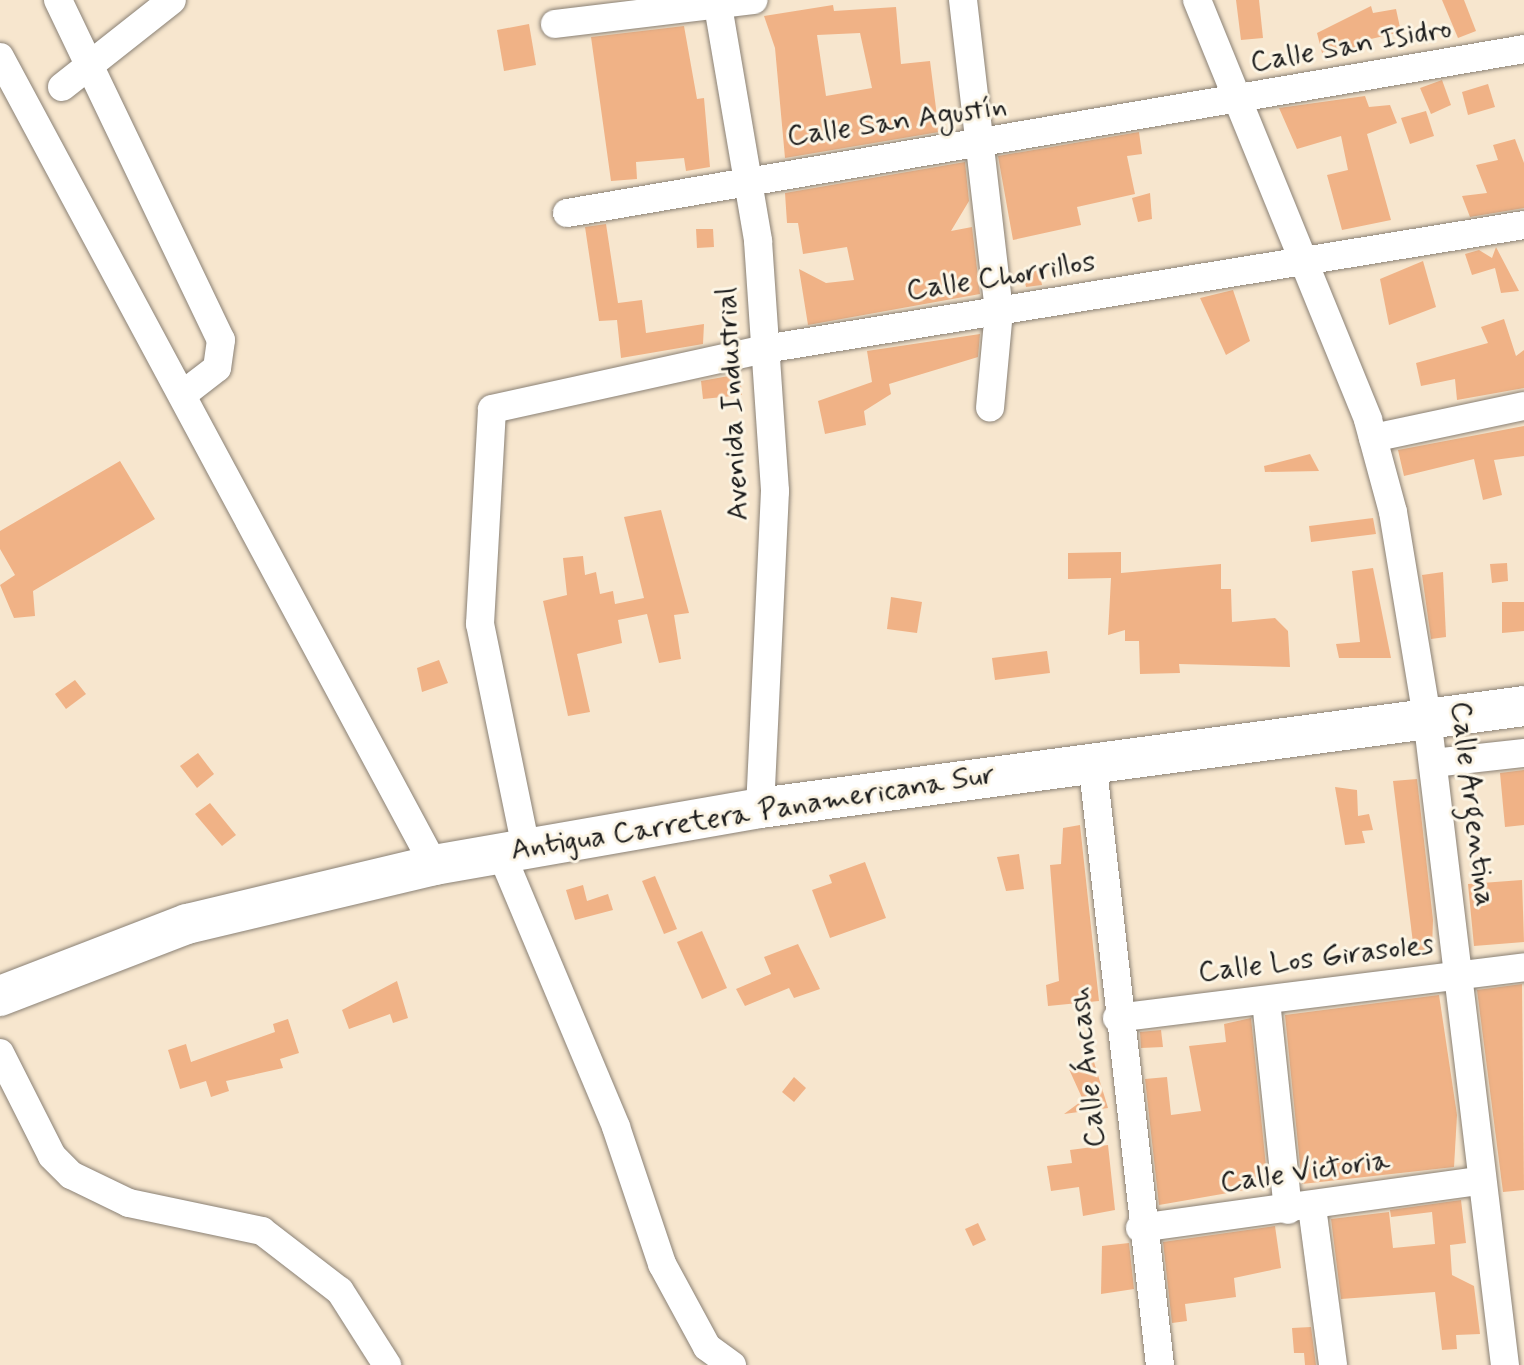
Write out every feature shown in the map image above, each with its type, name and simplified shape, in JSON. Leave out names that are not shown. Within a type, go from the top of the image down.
[{"type":"highway","name":"Antigua Carretera Panamericana Sur","points":[[0,996],[187,924],[434,865],[760,808],[1092,760],[1524,706]]},
{"type":"street","points":[[58,0],[221,340],[217,368],[182,395]]},
{"type":"street","points":[[62,87],[172,0]]},
{"type":"street","points":[[555,24],[717,2],[754,0]]},
{"type":"street","points":[[963,0],[975,145],[999,311],[990,408]]},
{"type":"street","name":"Calle Argentina","points":[[1197,0],[1308,264],[1373,438],[1427,717],[1459,975],[1478,1181],[1511,1286],[1505,1365]]},
{"type":"street","name":"Avenida Industrial","points":[[717,2],[746,178],[765,349],[775,491],[760,808]]},
{"type":"street","name":"Calle San Isidro","points":[[1238,102],[1524,49]]},
{"type":"street","points":[[0,57],[434,865]]},
{"type":"street","name":"Calle San Agustín","points":[[567,213],[746,178],[1238,102]]},
{"type":"street","name":"Calle Chorrillos","points":[[514,850],[480,624],[492,409],[765,349],[1308,264],[1524,225]]},
{"type":"street","points":[[1373,438],[1524,406]]},
{"type":"street","points":[[1433,763],[1524,753]]},
{"type":"street","name":"Calle Áncash","points":[[1092,760],[1140,1228],[1160,1365]]},
{"type":"street","points":[[514,850],[616,1127],[662,1264],[707,1347],[732,1365]]},
{"type":"street","name":"Calle Los Girasoles","points":[[1117,1018],[1524,967]]},
{"type":"street","points":[[1266,1001],[1300,1209],[1333,1365]]},
{"type":"street","points":[[0,1053],[52,1156],[71,1175],[129,1203],[262,1231],[340,1291],[387,1365]]},
{"type":"street","name":"Calle Victoria","points":[[1140,1228],[1300,1209],[1478,1181]]},
{"type":"building","points":[[1236,0],[1259,0],[1263,38],[1241,40]]},
{"type":"building","points":[[1442,0],[1464,0],[1476,31],[1458,38]]},
{"type":"building","points":[[833,5],[834,11],[896,7],[901,64],[930,61],[939,132],[785,158],[775,48],[764,16]],"holes":[[[860,33],[872,88],[826,96],[817,35]]]},
{"type":"building","points":[[1371,6],[1373,13],[1396,9],[1401,32],[1358,42],[1360,49],[1346,53],[1344,47],[1322,53],[1317,33]]},
{"type":"building","points":[[529,24],[536,65],[504,71],[497,30]]},
{"type":"building","points":[[684,26],[697,99],[704,98],[710,167],[686,171],[684,158],[636,162],[637,179],[611,181],[591,37]]},
{"type":"building","points":[[1442,80],[1451,105],[1431,114],[1420,88]]},
{"type":"building","points":[[1488,84],[1495,107],[1468,115],[1462,92]]},
{"type":"building","points":[[1365,96],[1369,107],[1390,105],[1397,123],[1367,134],[1391,220],[1342,230],[1327,175],[1348,170],[1341,136],[1297,149],[1279,108]]},
{"type":"building","points":[[1426,111],[1434,136],[1410,144],[1401,118]]},
{"type":"building","points":[[1139,132],[1142,154],[1127,156],[1135,194],[1077,207],[1081,225],[1013,240],[998,156]]},
{"type":"building","points":[[1515,139],[1524,163],[1524,208],[1470,217],[1462,196],[1487,193],[1476,165],[1498,160],[1493,145]]},
{"type":"building","points":[[965,162],[969,201],[951,231],[972,227],[980,294],[808,325],[799,269],[826,283],[854,280],[847,247],[803,254],[798,223],[787,223],[785,193]]},
{"type":"building","points":[[1150,193],[1152,219],[1138,222],[1132,198]]},
{"type":"building","points":[[606,224],[618,303],[642,300],[646,333],[704,324],[703,344],[621,358],[617,320],[599,321],[585,227]]},
{"type":"building","points":[[696,229],[713,229],[714,247],[697,248]]},
{"type":"building","points":[[1496,247],[1519,291],[1501,293],[1495,268],[1472,275],[1465,254],[1479,250],[1492,258]]},
{"type":"building","points":[[1423,261],[1436,307],[1389,325],[1380,279]]},
{"type":"building","points":[[1039,270],[1042,285],[1026,287],[1023,273]]},
{"type":"building","points":[[1233,290],[1250,341],[1226,355],[1200,298]]},
{"type":"building","points":[[1504,319],[1516,356],[1524,350],[1524,388],[1457,400],[1455,379],[1421,386],[1416,363],[1488,343],[1481,327]]},
{"type":"building","points":[[980,334],[978,357],[889,384],[891,394],[864,411],[866,425],[825,434],[818,401],[872,382],[867,351]]},
{"type":"building","points":[[740,374],[742,395],[703,399],[701,381]]},
{"type":"building","points":[[1524,426],[1524,456],[1494,460],[1502,495],[1483,500],[1474,459],[1404,476],[1398,450]]},
{"type":"building","points":[[1310,454],[1319,471],[1265,472],[1264,466]]},
{"type":"building","points":[[120,461],[155,519],[33,591],[35,616],[14,618],[0,585],[15,575],[0,549],[0,531]]},
{"type":"building","points":[[661,510],[689,613],[674,615],[681,659],[659,663],[647,614],[618,620],[622,643],[577,654],[590,712],[568,716],[543,601],[567,595],[563,558],[583,556],[585,575],[596,572],[600,594],[613,591],[615,604],[644,598],[624,517]]},
{"type":"building","points":[[1373,518],[1376,534],[1311,542],[1309,526]]},
{"type":"building","points":[[1121,552],[1121,573],[1221,564],[1221,589],[1231,589],[1232,622],[1275,618],[1288,631],[1290,667],[1179,664],[1180,673],[1140,674],[1139,641],[1125,641],[1125,630],[1108,635],[1111,578],[1068,579],[1068,553]]},
{"type":"building","points":[[1507,563],[1508,581],[1492,583],[1490,564]]},
{"type":"building","points":[[1373,568],[1391,658],[1339,658],[1336,644],[1360,642],[1352,571]]},
{"type":"building","points":[[1443,572],[1446,637],[1431,639],[1422,575]]},
{"type":"building","points":[[891,597],[922,602],[917,633],[887,629]]},
{"type":"building","points":[[1502,602],[1524,602],[1524,631],[1502,633]]},
{"type":"building","points":[[1047,651],[1050,673],[995,680],[992,658]]},
{"type":"building","points":[[439,660],[448,683],[422,692],[417,668]]},
{"type":"building","points":[[75,680],[86,694],[66,709],[55,694]]},
{"type":"building","points":[[198,753],[214,774],[197,788],[180,766]]},
{"type":"building","points":[[1524,770],[1524,825],[1505,827],[1500,773]]},
{"type":"building","points":[[1417,779],[1433,920],[1432,949],[1414,951],[1393,781]]},
{"type":"building","points":[[1335,787],[1357,790],[1358,816],[1369,814],[1373,830],[1362,831],[1365,843],[1345,845]]},
{"type":"building","points":[[210,803],[236,835],[222,846],[195,814]]},
{"type":"building","points":[[1080,825],[1099,1001],[1048,1006],[1046,985],[1059,981],[1050,865],[1061,864],[1063,828]]},
{"type":"building","points":[[1019,854],[1024,889],[1006,891],[997,857]]},
{"type":"building","points":[[865,862],[886,918],[830,938],[812,890],[832,883],[829,875]]},
{"type":"building","points":[[655,876],[677,929],[664,934],[642,881]]},
{"type":"building","points":[[1522,880],[1524,942],[1474,946],[1468,884]]},
{"type":"building","points":[[583,885],[587,901],[608,894],[613,910],[575,920],[566,890]]},
{"type":"building","points":[[702,931],[727,988],[702,999],[677,942]]},
{"type":"building","points":[[798,944],[820,989],[794,998],[789,988],[745,1006],[736,989],[771,974],[764,957]]},
{"type":"building","points":[[397,981],[408,1018],[393,1023],[390,1014],[349,1029],[342,1010]]},
{"type":"building","points":[[1522,984],[1524,1190],[1503,1192],[1477,990]]},
{"type":"building","points":[[1439,995],[1457,1115],[1454,1167],[1302,1184],[1285,1015]]},
{"type":"building","points":[[1251,1018],[1268,1186],[1159,1205],[1145,1079],[1167,1077],[1171,1115],[1201,1111],[1189,1046],[1226,1042],[1224,1024]]},
{"type":"building","points":[[288,1019],[299,1053],[280,1059],[283,1068],[226,1081],[229,1091],[211,1097],[206,1081],[180,1089],[168,1050],[186,1044],[191,1062],[275,1032],[273,1024]]},
{"type":"building","points":[[1161,1030],[1163,1047],[1141,1048],[1140,1032]]},
{"type":"building","points":[[1094,1062],[1108,1108],[1064,1114],[1083,1100],[1068,1067]]},
{"type":"building","points":[[794,1077],[806,1088],[794,1102],[782,1092]]},
{"type":"building","points":[[1108,1145],[1115,1210],[1083,1216],[1079,1187],[1051,1191],[1047,1166],[1072,1163],[1070,1150]]},
{"type":"building","points":[[1461,1200],[1466,1243],[1450,1245],[1452,1275],[1474,1286],[1480,1334],[1456,1335],[1457,1349],[1442,1350],[1435,1292],[1341,1299],[1331,1219],[1389,1212],[1393,1248],[1435,1244],[1432,1212],[1391,1217],[1390,1210]]},
{"type":"building","points":[[978,1223],[986,1240],[973,1246],[965,1229]]},
{"type":"building","points":[[1275,1226],[1281,1268],[1234,1278],[1236,1297],[1185,1304],[1187,1321],[1172,1323],[1163,1242]]},
{"type":"building","points":[[1129,1243],[1134,1289],[1101,1294],[1102,1246]]},
{"type":"building","points":[[1311,1327],[1316,1365],[1305,1365],[1304,1353],[1294,1353],[1292,1328]]}]
